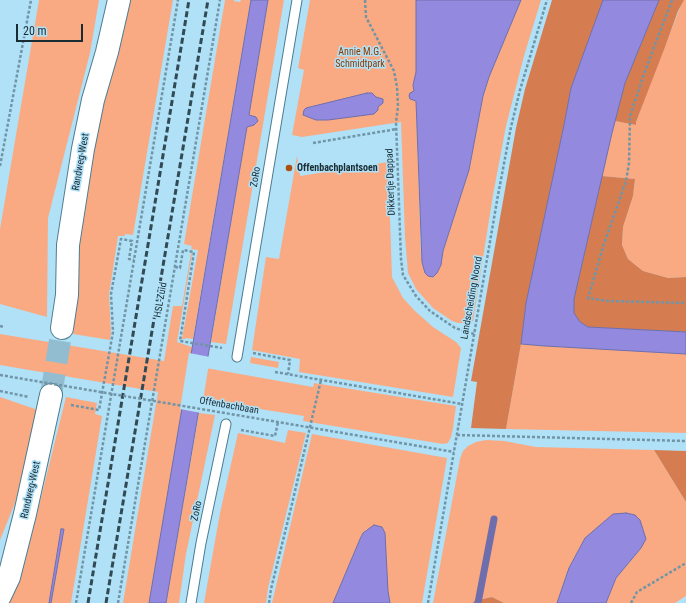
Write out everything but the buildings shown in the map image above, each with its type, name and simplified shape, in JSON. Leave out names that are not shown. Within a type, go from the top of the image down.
[{"type":"main road","name":"Randweg-West","points":[[62,328],[67,295],[68,245],[82,149],[92,100],[107,52],[119,0]]},
{"type":"main road","name":"Randweg-West","points":[[0,596],[9,577],[19,539],[52,395]]},
{"type":"main road","name":"Randweg-West","points":[[0,569],[13,552],[19,539]]},
{"type":"lane","name":"ZoRo","points":[[237,357],[297,0]]},
{"type":"lane","name":"ZoRo","points":[[191,603],[201,543],[226,424]]},
{"type":"path","points":[[0,166],[1,150],[30,0]]},
{"type":"path","points":[[76,603],[178,0]]},
{"type":"path","name":"HSL-Zuid","points":[[118,603],[220,0]]},
{"type":"path","name":"Dikkertje Dappad","points":[[365,0],[366,18],[389,61],[396,78],[398,106],[397,129],[401,260],[404,275],[416,296],[430,311],[455,328],[474,334]]},
{"type":"path","name":"Landscheiding Noord","points":[[428,603],[511,127],[529,57],[547,0]]},
{"type":"path","points":[[672,0],[645,71],[630,116],[629,163],[626,181],[604,244],[588,298],[607,301],[686,303]]},
{"type":"path","points":[[313,143],[397,129]]},
{"type":"path","points":[[92,409],[99,410],[113,332],[111,294],[121,239],[132,241],[129,259],[134,260]]},
{"type":"path","points":[[175,267],[180,268],[183,250],[194,252],[180,341],[216,347]]},
{"type":"path","points":[[0,326],[4,327]]},
{"type":"path","points":[[259,354],[290,360],[288,374]]},
{"type":"path","points":[[275,372],[462,404]]},
{"type":"path","name":"Offenbachbaan","points":[[0,375],[454,452]]},
{"type":"path","points":[[269,603],[271,589],[321,380]]},
{"type":"path","points":[[0,391],[25,396]]},
{"type":"path","points":[[244,431],[275,436],[278,422]]},
{"type":"path","points":[[458,435],[686,441]]},
{"type":"path","points":[[631,603],[637,592],[686,563]]},
{"type":"green space","points":[[39,0],[99,0],[90,53],[48,218],[47,317],[0,304],[0,229]]},
{"type":"green space","points":[[129,0],[173,0],[133,235],[125,234],[125,236],[118,236],[109,295],[110,340],[73,334],[77,261],[83,211],[100,118],[123,35]]},
{"type":"green space","points":[[225,0],[240,2],[241,0],[251,0],[193,339],[182,339],[198,250],[191,249],[192,246],[184,244]]},
{"type":"green space","points":[[268,0],[284,0],[226,344],[211,342],[247,127],[256,124],[253,116],[249,115]]},
{"type":"green space","name":"Annie M.G. Schmidtpark","points":[[310,0],[416,0],[417,65],[413,85],[414,91],[412,92],[413,101],[416,101],[421,255],[425,273],[433,277],[437,273],[442,261],[443,251],[469,170],[483,96],[489,77],[521,0],[541,0],[524,56],[506,126],[493,195],[473,321],[458,323],[452,321],[433,308],[416,289],[408,273],[405,237],[401,122],[302,137],[292,135],[304,70],[298,68]]},
{"type":"green space","points":[[683,0],[686,0],[686,277],[668,278],[643,271],[628,259],[622,245],[623,227],[633,196],[635,179],[602,176],[615,121],[636,125]]},
{"type":"green space","points":[[297,156],[300,176],[388,162],[392,277],[403,298],[415,311],[433,327],[456,342],[461,348],[453,397],[299,372],[300,359],[252,350],[266,257],[279,259]]},
{"type":"green space","points":[[191,253],[177,342],[192,347],[189,365],[313,387],[314,383],[456,406],[453,428],[448,443],[443,444],[303,421],[304,416],[184,397],[149,603],[123,603],[158,392],[0,365],[0,334],[164,361],[173,306],[182,306]]},
{"type":"green space","points":[[521,344],[686,354],[686,433],[506,429]]},
{"type":"green space","points":[[251,357],[279,362],[278,368],[250,363]]},
{"type":"green space","points":[[0,397],[38,410],[15,503],[0,540]]},
{"type":"green space","points":[[66,397],[97,403],[95,414],[102,416],[71,603],[51,603],[64,529],[62,529],[49,603],[5,603],[16,587],[26,558]]},
{"type":"green space","points":[[199,413],[215,415],[186,554],[179,603],[166,603]]},
{"type":"green space","points":[[288,430],[306,433],[268,588],[266,603],[204,603],[220,513],[238,433],[285,443]]},
{"type":"green space","points":[[312,434],[447,458],[422,603],[390,603],[388,591],[367,529],[360,539],[333,603],[272,603]]},
{"type":"green space","points":[[486,440],[504,441],[536,447],[654,450],[686,502],[686,596],[675,603],[606,603],[616,578],[641,548],[585,538],[569,568],[557,603],[504,603],[492,597],[474,601],[473,603],[433,603],[460,459],[463,451],[468,446],[476,442]]},
{"type":"shaded area","points":[[251,0],[268,0],[249,115],[256,117],[258,121],[254,125],[247,127],[166,603],[149,603]]},
{"type":"shaded area","points":[[416,0],[521,0],[489,77],[483,96],[469,170],[443,251],[441,265],[433,277],[428,276],[425,273],[422,262],[416,101],[410,99],[409,96],[410,93],[414,91],[413,85],[416,72]]},
{"type":"shaded area","points":[[552,0],[603,0],[571,88],[526,303],[521,344],[506,429],[471,428],[477,382],[471,381],[516,128],[525,89]]},
{"type":"shaded area","points":[[603,0],[659,0],[625,83],[574,299],[574,313],[580,322],[588,327],[686,332],[686,354],[521,344],[526,303],[571,88]]},
{"type":"shaded area","points":[[659,0],[684,0],[678,11],[636,125],[615,121],[625,83]]},
{"type":"shaded area","points":[[372,93],[376,97],[383,99],[383,103],[378,107],[378,110],[374,114],[328,120],[316,120],[303,115],[306,108]]},
{"type":"shaded area","points":[[602,176],[635,179],[633,196],[623,227],[622,245],[628,259],[643,271],[668,278],[686,277],[686,332],[588,327],[580,322],[574,314],[574,299]]},
{"type":"shaded area","points":[[654,450],[686,451],[686,502]]},
{"type":"shaded area","points":[[626,513],[635,515],[640,520],[646,539],[641,548],[616,578],[606,603],[557,603],[569,568],[585,538],[613,514]]},
{"type":"shaded area","points":[[374,525],[382,527],[385,533],[390,603],[333,603],[363,533]]},
{"type":"shaded area","points":[[61,529],[64,529],[51,603],[49,603]]},
{"type":"shaded area","points":[[492,597],[504,603],[473,603],[474,601]]},
{"type":"pier","points":[[189,353],[210,357],[201,413],[180,409]]},
{"type":"waterway","points":[[478,603],[494,519]]},
{"type":"tunnel","points":[[51,395],[62,328]]},
{"type":"railway","points":[[88,603],[189,0]]},
{"type":"railway","points":[[106,603],[208,0]]},
{"type":"place","name":"Offenbachplantsoen","points":[[289,168]]}]
